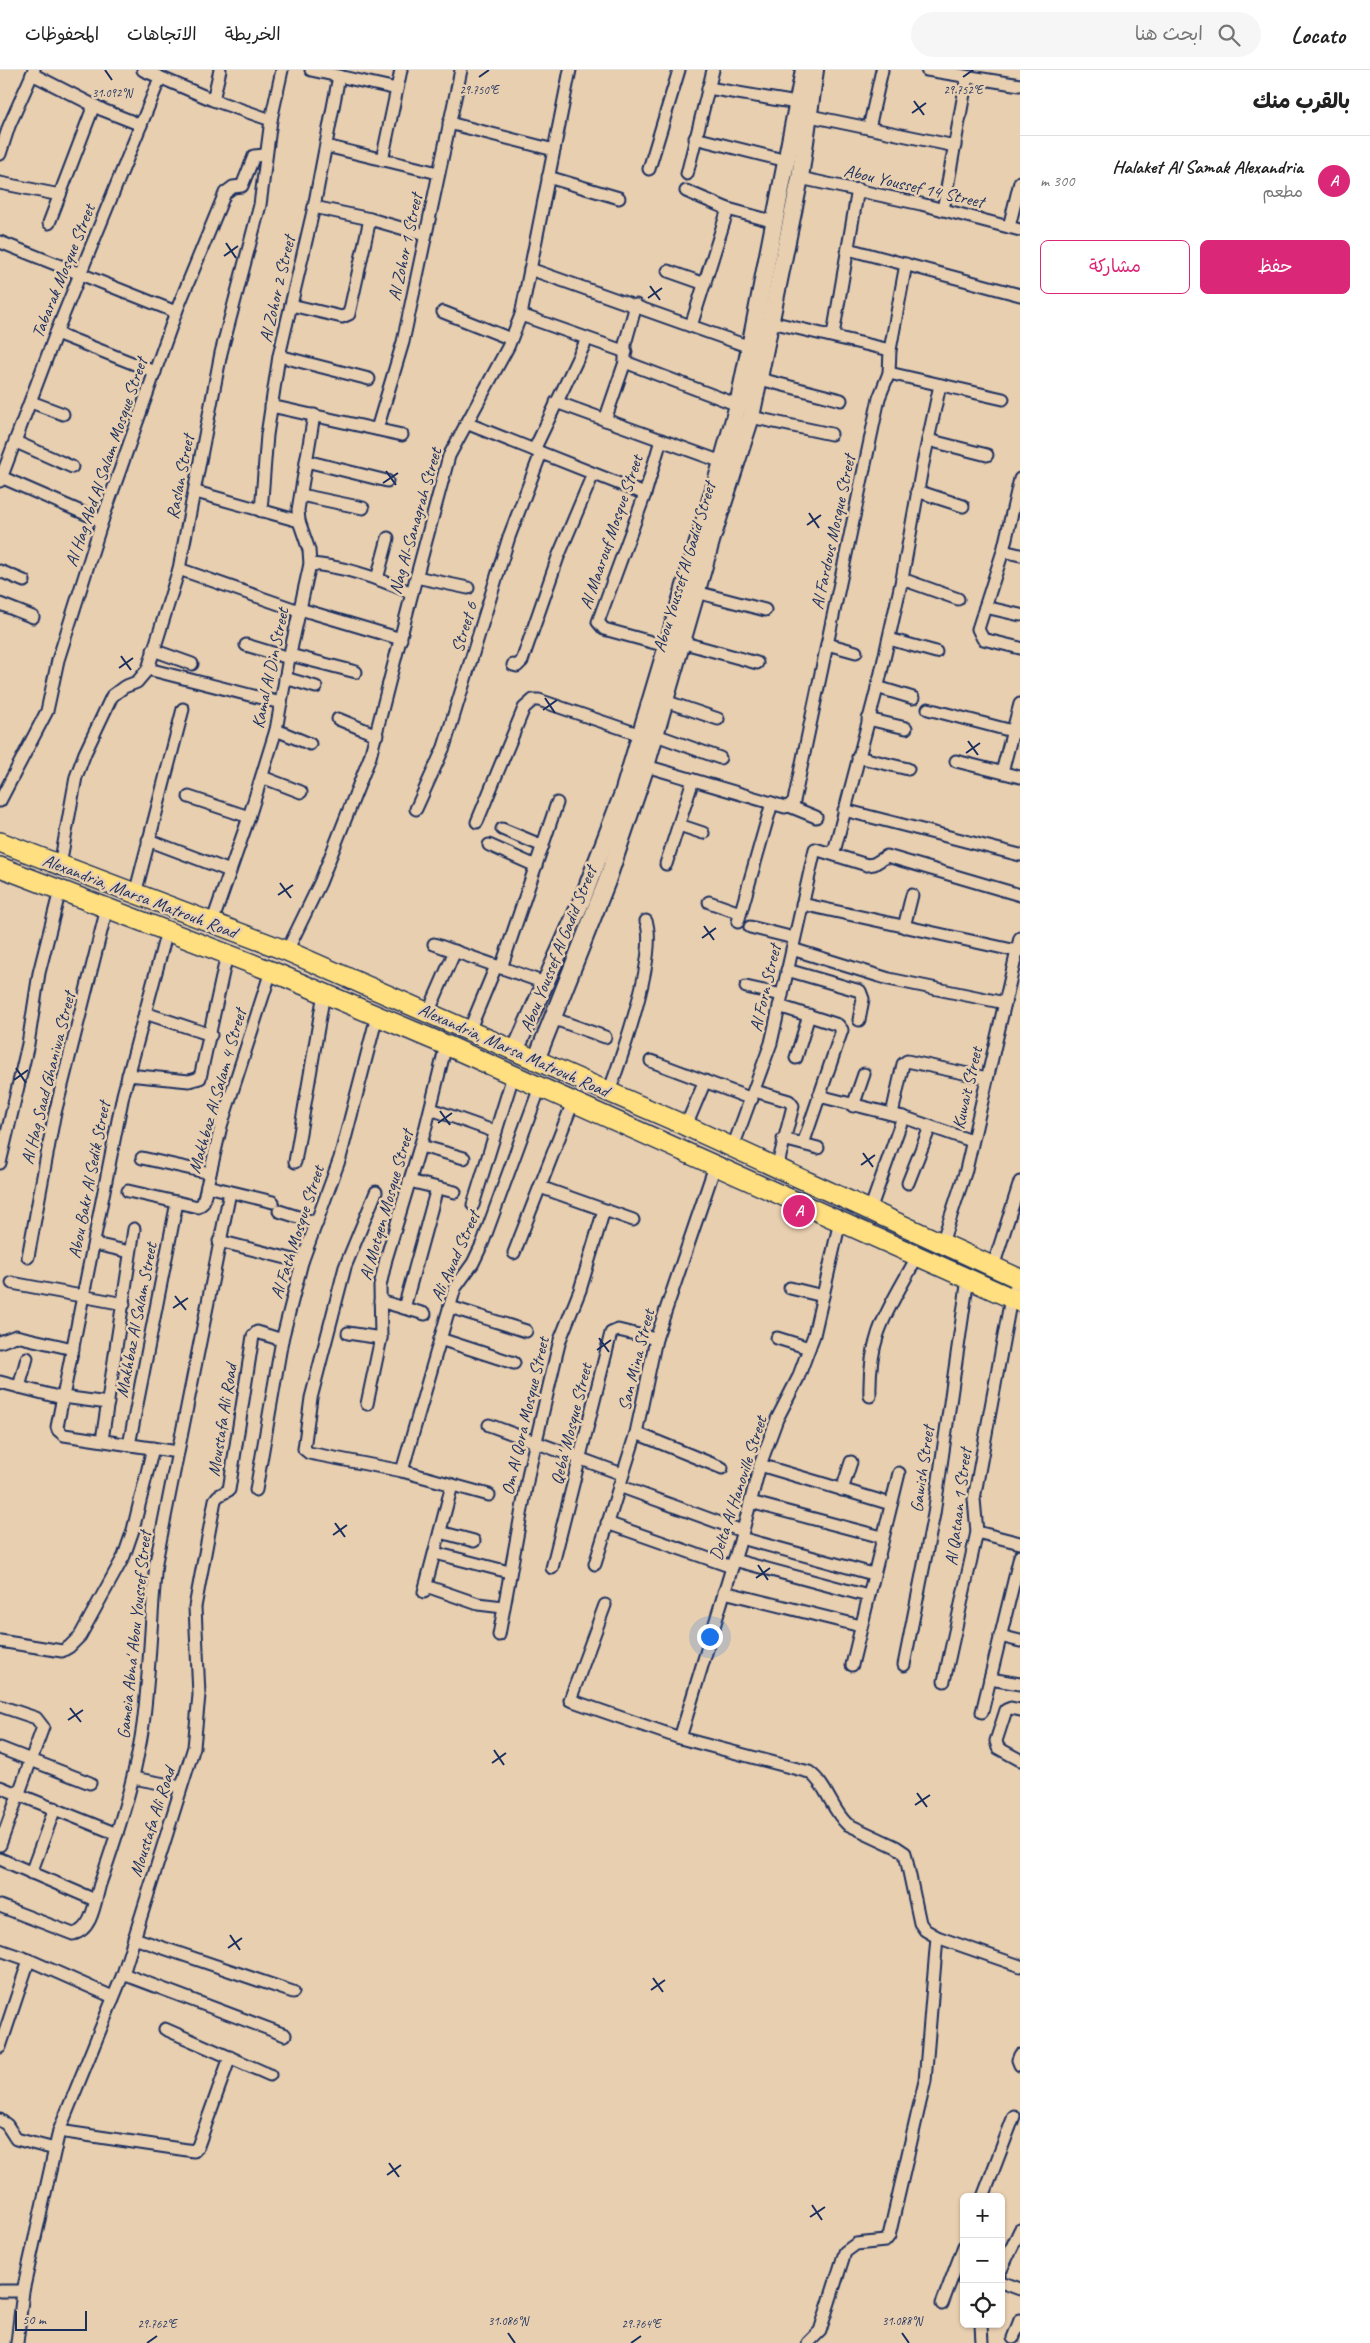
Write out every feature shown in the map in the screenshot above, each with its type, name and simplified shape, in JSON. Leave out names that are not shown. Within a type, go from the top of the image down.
[{"type":"main road","name":"Alexandria, Marsa Matrouh Road","points":[[0,842],[287,951],[343,975],[733,1147],[1019,1279]]},
{"type":"main road","name":"Alexandria, Marsa Matrouh Road","points":[[0,867],[329,995],[446,1045],[1015,1300]]},
{"type":"main road","points":[[329,995],[343,975]]},
{"type":"main road","points":[[666,1145],[681,1124]]},
{"type":"street","points":[[143,70],[213,100],[270,120]]},
{"type":"street","points":[[213,100],[220,70]]},
{"type":"street","name":"Raslan Street","points":[[148,669],[179,569],[196,492],[221,354],[260,205],[270,120],[282,70]]},
{"type":"street","points":[[311,70],[397,89]]},
{"type":"street","points":[[382,160],[401,70]]},
{"type":"street","name":"Al Zohor 1 Street","points":[[376,429],[403,342],[461,70]]},
{"type":"street","name":"Nag Al-Sanagrah Street","points":[[287,951],[320,883],[358,792],[377,735],[416,576],[449,456],[511,339],[521,315],[570,70]]},
{"type":"street","points":[[649,169],[679,70]]},
{"type":"street","points":[[686,174],[713,70]]},
{"type":"street","name":"Abou Youssef Al Gadid Street","points":[[515,1051],[648,735],[665,701],[674,644],[696,592],[705,536],[751,417],[772,322],[810,116],[803,97],[804,70]]},
{"type":"street","name":"Abou Youssef Al Gadid Street","points":[[536,1060],[607,881],[646,766],[648,735],[705,536],[722,462],[738,405],[787,161],[803,97],[815,70]]},
{"type":"street","points":[[869,128],[882,70]]},
{"type":"street","points":[[927,70],[1020,85]]},
{"type":"street","points":[[0,154],[4,125],[33,72],[94,106],[141,125]]},
{"type":"street","name":"Al Zohor 2 Street","points":[[261,511],[271,406],[279,356],[314,206],[338,76]]},
{"type":"street","points":[[943,210],[967,77]]},
{"type":"street","name":"Tabarak Mosque Street","points":[[102,521],[1,479],[56,333],[160,78]]},
{"type":"street","points":[[708,88],[803,97]]},
{"type":"street","points":[[49,223],[94,106]]},
{"type":"street","points":[[810,116],[955,146]]},
{"type":"street","points":[[449,123],[554,150]]},
{"type":"street","points":[[695,138],[787,161]]},
{"type":"street","points":[[326,146],[438,174]]},
{"type":"street","name":"Al Hag Abd Al Salam Mosque Street","points":[[0,800],[47,711],[58,660],[102,521],[176,312],[225,193],[233,187],[242,186],[254,156],[265,155]]},
{"type":"street","points":[[548,177],[619,198]]},
{"type":"street","name":"Abou Youssef 14 Street","points":[[800,178],[858,189],[1015,228]]},
{"type":"street","points":[[1015,228],[1020,182]]},
{"type":"street","points":[[0,183],[60,195]]},
{"type":"street","points":[[832,335],[858,189]]},
{"type":"street","points":[[686,191],[728,209],[775,222]]},
{"type":"street","points":[[314,206],[370,219],[425,235]]},
{"type":"street","points":[[691,326],[728,209]]},
{"type":"street","points":[[291,305],[342,318],[352,310],[370,219]]},
{"type":"street","points":[[0,242],[176,312]]},
{"type":"street","points":[[848,249],[1020,295]]},
{"type":"street","name":"Al Fardous Mosque Street","points":[[789,806],[794,801],[879,398],[889,373],[890,350],[906,264]]},
{"type":"street","points":[[530,269],[750,347]]},
{"type":"street","points":[[668,271],[705,284]]},
{"type":"street","points":[[605,420],[626,357],[625,344],[636,305]]},
{"type":"street","points":[[443,312],[511,339]]},
{"type":"street","points":[[521,315],[587,338],[626,357],[738,405]]},
{"type":"street","points":[[772,322],[890,350]]},
{"type":"street","points":[[56,333],[155,372]]},
{"type":"street","name":"Street 6","points":[[416,810],[444,746],[508,537],[537,452],[556,402],[587,338]]},
{"type":"street","points":[[279,356],[369,379]]},
{"type":"street","points":[[889,373],[1003,399]]},
{"type":"street","points":[[760,379],[841,400]]},
{"type":"street","points":[[940,385],[917,491],[902,580],[889,639],[835,848],[830,853],[867,866],[887,856],[1020,895]]},
{"type":"street","points":[[31,402],[63,414]]},
{"type":"street","points":[[556,402],[722,462]]},
{"type":"street","points":[[271,406],[402,435]]},
{"type":"street","name":"Kamal Al Din Street","points":[[212,923],[249,817],[276,730],[289,656],[310,564],[309,550],[299,521],[301,495],[314,415]]},
{"type":"street","points":[[751,417],[831,434]]},
{"type":"street","points":[[466,423],[645,494]]},
{"type":"street","name":"Al Maarouf Mosque Street","points":[[661,440],[645,494],[598,622],[604,629],[674,644]]},
{"type":"street","points":[[928,440],[987,455]]},
{"type":"street","points":[[16,442],[72,467]]},
{"type":"street","points":[[306,461],[387,481]]},
{"type":"street","points":[[513,665],[517,666],[522,661],[558,557],[593,474]]},
{"type":"street","points":[[1020,480],[1003,551],[978,629],[980,637],[983,639],[1020,648]]},
{"type":"street","points":[[917,491],[963,506]]},
{"type":"street","points":[[196,492],[299,521]]},
{"type":"street","points":[[301,495],[363,508]]},
{"type":"street","points":[[378,580],[388,538]]},
{"type":"street","points":[[1003,551],[1020,555]]},
{"type":"street","points":[[310,564],[347,570],[412,593]]},
{"type":"street","points":[[179,569],[299,610],[401,639]]},
{"type":"street","points":[[0,571],[24,581]]},
{"type":"street","points":[[416,576],[468,588]]},
{"type":"street","points":[[902,580],[958,599]]},
{"type":"street","points":[[696,592],[765,610]]},
{"type":"street","points":[[0,604],[33,617]]},
{"type":"street","points":[[985,607],[1020,615]]},
{"type":"street","points":[[889,639],[936,652]]},
{"type":"street","points":[[674,644],[757,663]]},
{"type":"street","points":[[827,644],[856,652]]},
{"type":"street","points":[[246,645],[356,672]]},
{"type":"street","points":[[153,650],[192,664]]},
{"type":"street","points":[[60,866],[76,776],[85,753],[112,696],[124,687],[137,682],[148,669],[281,703]]},
{"type":"street","points":[[285,678],[316,687]]},
{"type":"street","points":[[877,687],[913,698]]},
{"type":"street","points":[[477,822],[524,708],[533,700],[539,700],[720,758]]},
{"type":"street","points":[[665,701],[718,719]]},
{"type":"street","points":[[1002,772],[1017,732],[1020,704]]},
{"type":"street","points":[[135,894],[183,709]]},
{"type":"street","points":[[928,709],[1017,732]]},
{"type":"street","points":[[338,719],[377,735]]},
{"type":"street","points":[[868,719],[906,728]]},
{"type":"street","points":[[276,730],[310,744]]},
{"type":"street","points":[[858,757],[908,769]]},
{"type":"street","points":[[956,761],[1020,777]]},
{"type":"street","points":[[646,766],[772,804],[789,806],[816,817]]},
{"type":"street","points":[[262,777],[301,792]]},
{"type":"street","points":[[666,864],[693,780]]},
{"type":"street","points":[[189,798],[249,817]]},
{"type":"street","points":[[469,1030],[498,967],[536,866],[557,803]]},
{"type":"street","points":[[709,902],[739,918],[772,804]]},
{"type":"street","points":[[844,810],[1020,855]]},
{"type":"street","points":[[678,825],[703,833]]},
{"type":"street","points":[[502,829],[542,846]]},
{"type":"street","points":[[148,840],[230,871]]},
{"type":"street","points":[[489,845],[536,866]]},
{"type":"street","name":"Al Forn Street","points":[[733,1147],[771,1043],[813,851],[817,849],[830,853]]},
{"type":"street","points":[[0,1163],[28,1044],[40,973],[60,890]]},
{"type":"street","points":[[904,927],[912,895]]},
{"type":"street","points":[[802,904],[1017,951]]},
{"type":"street","name":"Al Hag Saad Ghaniwa Street","points":[[28,1257],[54,1117],[107,908]]},
{"type":"street","points":[[609,1092],[638,997],[649,946],[649,929],[646,921]]},
{"type":"street","points":[[750,927],[889,979],[1005,1003]]},
{"type":"street","name":"Abou Bakr Al Sedik Street","points":[[102,1440],[64,1435],[56,1427],[95,1244],[128,1075],[167,931]]},
{"type":"street","name":"Kuwait Street","points":[[942,1244],[966,1170],[1020,938]]},
{"type":"street","points":[[434,944],[545,983]]},
{"type":"street","points":[[428,1013],[454,951]]},
{"type":"street","points":[[128,1075],[195,1082],[202,1073],[227,954]]},
{"type":"street","points":[[787,970],[860,991],[863,999],[858,1020]]},
{"type":"street","name":"Makhbaz Al Salam 4 Street","points":[[128,1191],[200,1206],[207,1186],[221,1126],[271,971]]},
{"type":"street","points":[[746,987],[809,1015],[838,1025],[842,1030],[803,1144]]},
{"type":"street","points":[[295,1162],[329,995]]},
{"type":"street","points":[[145,1013],[211,1035]]},
{"type":"street","points":[[796,1058],[809,1015]]},
{"type":"street","name":"Al Fath Mosque Street","points":[[256,1490],[282,1340],[302,1262],[340,1158],[377,1016]]},
{"type":"street","points":[[552,1018],[606,1037]]},
{"type":"street","name":"Al Motqen Mosque Street","points":[[366,1404],[381,1338],[380,1301],[386,1259],[421,1146],[446,1045]]},
{"type":"street","points":[[651,1061],[705,1081],[753,1095],[792,1103],[792,1110],[777,1168]]},
{"type":"street","points":[[892,1114],[903,1064],[907,1061],[987,1078]]},
{"type":"street","points":[[853,1106],[864,1074]]},
{"type":"street","points":[[473,1205],[513,1076]]},
{"type":"street","points":[[681,1124],[705,1081]]},
{"type":"street","name":"Ali Awad Street","points":[[402,1471],[456,1288],[473,1263],[483,1242],[540,1087]]},
{"type":"street","points":[[819,1096],[903,1117],[972,1141]]},
{"type":"street","points":[[514,1253],[572,1102]]},
{"type":"street","points":[[431,1109],[496,1132]]},
{"type":"street","points":[[870,1210],[903,1117]]},
{"type":"street","points":[[908,1183],[930,1126]]},
{"type":"street","points":[[784,1139],[818,1148]]},
{"type":"street","points":[[421,1146],[464,1158]]},
{"type":"street","points":[[142,1158],[210,1173]]},
{"type":"street","name":"San Mina Street","points":[[594,1564],[636,1434],[656,1339],[715,1166]]},
{"type":"street","points":[[409,1181],[455,1192]]},
{"type":"street","points":[[994,1267],[1020,1182]]},
{"type":"street","points":[[207,1186],[276,1206],[317,1223]]},
{"type":"street","points":[[540,1187],[633,1220]]},
{"type":"street","points":[[404,1308],[436,1188]]},
{"type":"street","name":"Gameia Abna' Abou Youssef Street","points":[[0,1906],[73,1934],[80,1933],[88,1924],[117,1834],[133,1778],[146,1698],[153,1624],[156,1562],[230,1192]]},
{"type":"street","points":[[376,1192],[345,1267],[311,1398],[304,1449],[309,1453],[402,1471],[489,1495]]},
{"type":"street","name":"Makhbaz Al Salam Street","points":[[129,1445],[177,1202]]},
{"type":"street","name":"Om Al Qora Mosque Street","points":[[499,1635],[509,1572],[536,1442],[560,1340],[580,1290],[604,1210]]},
{"type":"street","name":"Delta Al Hanoville Street","points":[[680,1738],[742,1534],[760,1465],[777,1420],[809,1348],[840,1221]]},
{"type":"street","points":[[134,1229],[102,1440],[178,1452]]},
{"type":"street","points":[[219,1241],[302,1262]]},
{"type":"street","points":[[95,1244],[130,1252]]},
{"type":"street","points":[[870,1396],[869,1369],[873,1343],[882,1319],[918,1255]]},
{"type":"street","name":"Gawish Street","points":[[904,1664],[934,1514],[968,1278]]},
{"type":"street","name":"Al Qataan 1 Street","points":[[944,1681],[977,1532],[974,1499],[1019,1279]]},
{"type":"street","points":[[12,1282],[124,1304]]},
{"type":"street","points":[[790,1288],[823,1296]]},
{"type":"street","points":[[380,1301],[426,1314]]},
{"type":"street","points":[[450,1307],[526,1331]]},
{"type":"street","name":"Qeba' Mosque Street","points":[[552,1568],[611,1333],[618,1330],[656,1339]]},
{"type":"street","name":"Moustafa Ali Road","points":[[17,2343],[23,2291],[59,2131],[78,2080],[123,1974],[194,1747],[199,1695],[195,1607],[210,1520],[216,1498],[229,1490],[252,1336],[256,1332],[282,1340]]},
{"type":"street","points":[[348,1333],[381,1338]]},
{"type":"street","points":[[0,1342],[16,1336],[73,1350]]},
{"type":"street","points":[[777,1338],[809,1348]]},
{"type":"street","points":[[440,1340],[514,1363]]},
{"type":"street","points":[[19,1387],[27,1358]]},
{"type":"street","points":[[0,1382],[63,1397],[108,1404]]},
{"type":"street","points":[[489,1425],[622,1474]]},
{"type":"street","points":[[636,1434],[722,1468]]},
{"type":"street","points":[[0,1641],[62,1651],[69,1648],[80,1636],[124,1556],[133,1530],[153,1448]]},
{"type":"street","points":[[842,1490],[851,1462]]},
{"type":"street","points":[[760,1465],[890,1504]]},
{"type":"street","points":[[852,1665],[899,1473]]},
{"type":"street","points":[[452,1485],[425,1589],[478,1604],[503,1608]]},
{"type":"street","points":[[619,1486],[742,1534],[873,1574]]},
{"type":"street","points":[[750,1502],[882,1537]]},
{"type":"street","points":[[607,1524],[733,1563],[868,1596]]},
{"type":"street","points":[[440,1532],[474,1541]]},
{"type":"street","points":[[977,1532],[1020,1543]]},
{"type":"street","points":[[435,1554],[509,1572]]},
{"type":"street","points":[[982,1712],[1020,1556]]},
{"type":"street","points":[[724,1592],[861,1626]]},
{"type":"street","points":[[605,1605],[570,1699],[680,1738],[793,1767],[817,1778],[847,1824],[905,1853],[920,1923],[926,1930],[937,1937],[1020,1966]]},
{"type":"street","points":[[1000,1636],[1020,1641]]},
{"type":"street","points":[[990,1679],[1020,1684]]},
{"type":"street","points":[[0,1706],[36,1718],[43,1724],[0,1845]]},
{"type":"street","points":[[1016,1709],[1006,1710],[996,1741],[998,1748],[1020,1760]]},
{"type":"street","points":[[0,1748],[90,1783]]},
{"type":"street","points":[[133,1778],[182,1787]]},
{"type":"street","points":[[0,1787],[19,1793],[117,1834]]},
{"type":"street","points":[[31,1872],[55,1808]]},
{"type":"street","points":[[0,1859],[95,1900]]},
{"type":"street","points":[[808,2343],[820,2331],[845,2252],[856,2244],[885,2241],[889,2236],[925,2081],[937,1937]]},
{"type":"street","points":[[134,1938],[293,1992]]},
{"type":"street","points":[[0,1950],[29,1960],[113,1997]]},
{"type":"street","points":[[0,2047],[29,1960]]},
{"type":"street","points":[[123,1974],[285,2035]]},
{"type":"street","points":[[165,2029],[270,2075]]},
{"type":"street","points":[[1020,2055],[1018,2060],[1020,2065]]},
{"type":"street","points":[[59,2131],[194,2151],[198,2146],[230,2057]]},
{"type":"street","points":[[985,2193],[1015,2116]]},
{"type":"street","points":[[0,2120],[7,2124],[16,2139],[55,2149]]},
{"type":"street","points":[[1005,2262],[1020,2230]]},
{"type":"street","points":[[942,2304],[960,2257]]},
{"type":"street","points":[[1003,2283],[1020,2290]]},
{"type":"street","points":[[0,2291],[23,2291]]},
{"type":"street","points":[[1013,2338],[1020,2320]]},
{"type":"street","points":[[981,2328],[982,2343]]},
{"type":"place","name":"Halaket Al Samak Alexandria","points":[[799,1211]]}]
